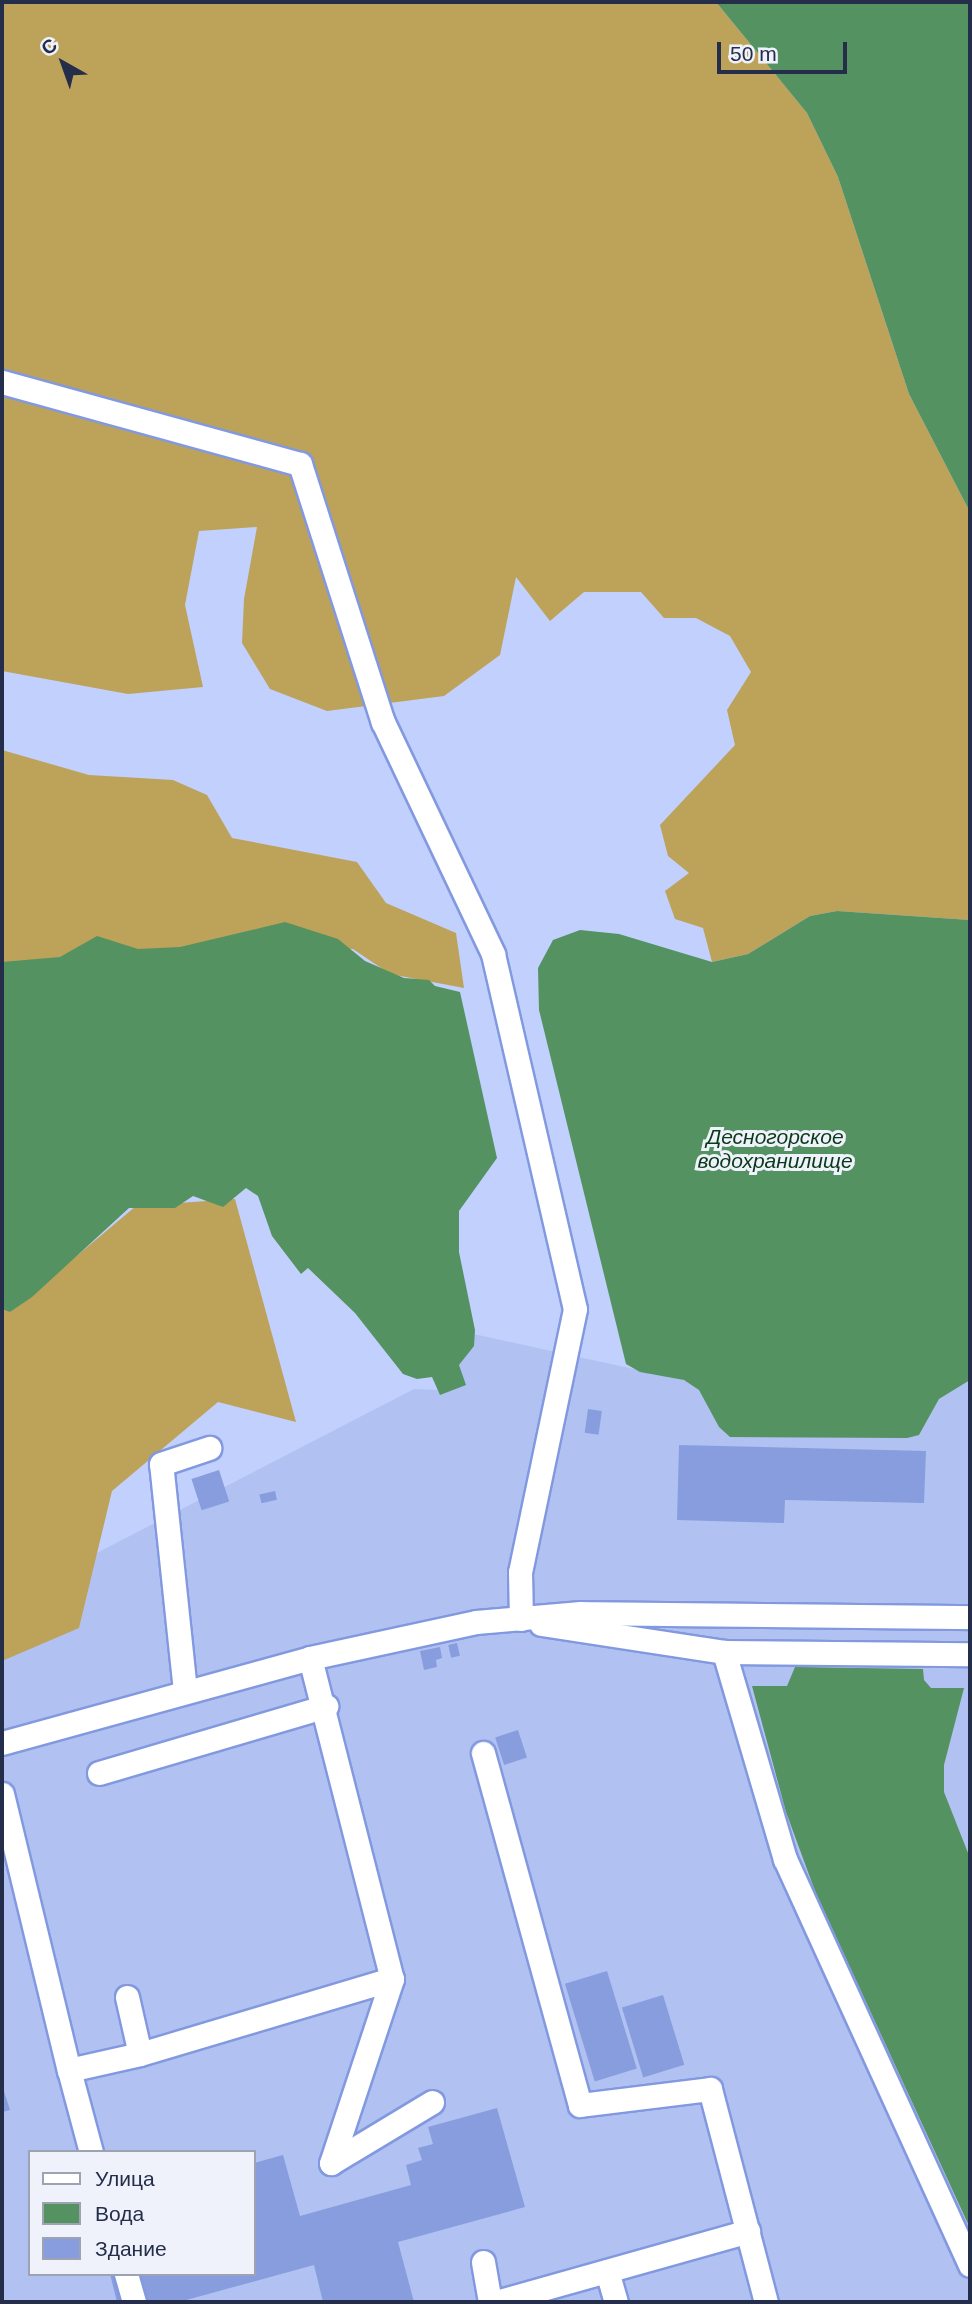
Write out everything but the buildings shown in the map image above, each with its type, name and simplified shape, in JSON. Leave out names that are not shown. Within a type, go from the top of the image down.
[{"type":"street","points":[[2,382],[300,464],[383,722],[493,954],[575,1309],[520,1572],[521,1619]]},
{"type":"street","points":[[186,1691],[160,1464],[209,1448]]},
{"type":"street","points":[[2,1743],[310,1658],[435,1628],[581,1613],[970,1616]]},
{"type":"street","points":[[521,1619],[724,1653],[970,1654]]},
{"type":"street","points":[[724,1653],[785,1859],[970,2265]]},
{"type":"street","points":[[310,1658],[326,1706],[392,1979],[331,2163],[432,2102]]},
{"type":"street","points":[[99,1773],[326,1706]]},
{"type":"street","points":[[484,1753],[580,2105],[710,2089],[766,2302]]},
{"type":"street","points":[[2,1794],[90,2150]]},
{"type":"street","points":[[69,2070],[140,2054],[392,1979]]},
{"type":"street","points":[[127,1997],[140,2054]]},
{"type":"street","points":[[496,2302],[748,2231]]},
{"type":"street","points":[[483,2262],[489,2302]]},
{"type":"street","points":[[607,2271],[616,2302]]},
{"type":"street","points":[[126,2276],[134,2302]]},
{"type":"shaded area","points":[[2,2],[716,2],[807,113],[838,177],[909,394],[970,512],[970,920],[837,911],[810,916],[748,954],[712,962],[703,928],[675,919],[665,891],[689,873],[668,856],[660,825],[735,745],[727,710],[751,672],[730,636],[696,618],[664,618],[641,592],[584,592],[550,621],[516,577],[500,655],[444,696],[327,711],[270,689],[242,643],[244,599],[257,527],[199,531],[185,605],[203,687],[128,694],[2,671]]},
{"type":"shaded area","points":[[2,750],[89,775],[173,780],[207,795],[232,838],[357,862],[386,903],[456,933],[464,988],[390,974],[353,949],[72,953],[2,981]]},
{"type":"shaded area","points":[[235,1199],[296,1422],[218,1402],[112,1491],[79,1628],[2,1661],[2,1306],[10,1312],[136,1206]]},
{"type":"shaded area","points":[[469,1333],[684,1380],[700,1390],[719,1427],[731,1437],[919,1435],[939,1399],[970,1380],[970,2302],[2,2302],[2,1602],[414,1389],[437,1390]]},
{"type":"water","points":[[716,2],[970,2],[970,512],[909,394],[838,177],[807,113]]},
{"type":"water","name":"Десногорское водохранилище","points":[[837,911],[970,920],[970,1380],[939,1399],[919,1435],[907,1438],[730,1437],[719,1427],[699,1390],[684,1380],[640,1372],[626,1364],[539,1010],[538,968],[553,940],[580,930],[619,934],[712,962],[748,954],[810,916]]},
{"type":"water","points":[[285,922],[338,939],[365,961],[404,978],[429,980],[435,986],[460,992],[497,1158],[459,1211],[459,1252],[475,1330],[474,1346],[459,1365],[466,1385],[440,1395],[432,1377],[417,1379],[403,1374],[355,1313],[308,1268],[301,1274],[272,1236],[258,1196],[246,1188],[223,1207],[193,1196],[175,1208],[129,1208],[32,1297],[10,1312],[2,1309],[2,962],[60,957],[97,936],[138,949],[180,947]]},
{"type":"water","points":[[795,1667],[923,1669],[924,1680],[931,1688],[964,1688],[944,1765],[944,1792],[970,1858],[970,2228],[815,1891],[786,1812],[752,1686],[787,1686]]}]
